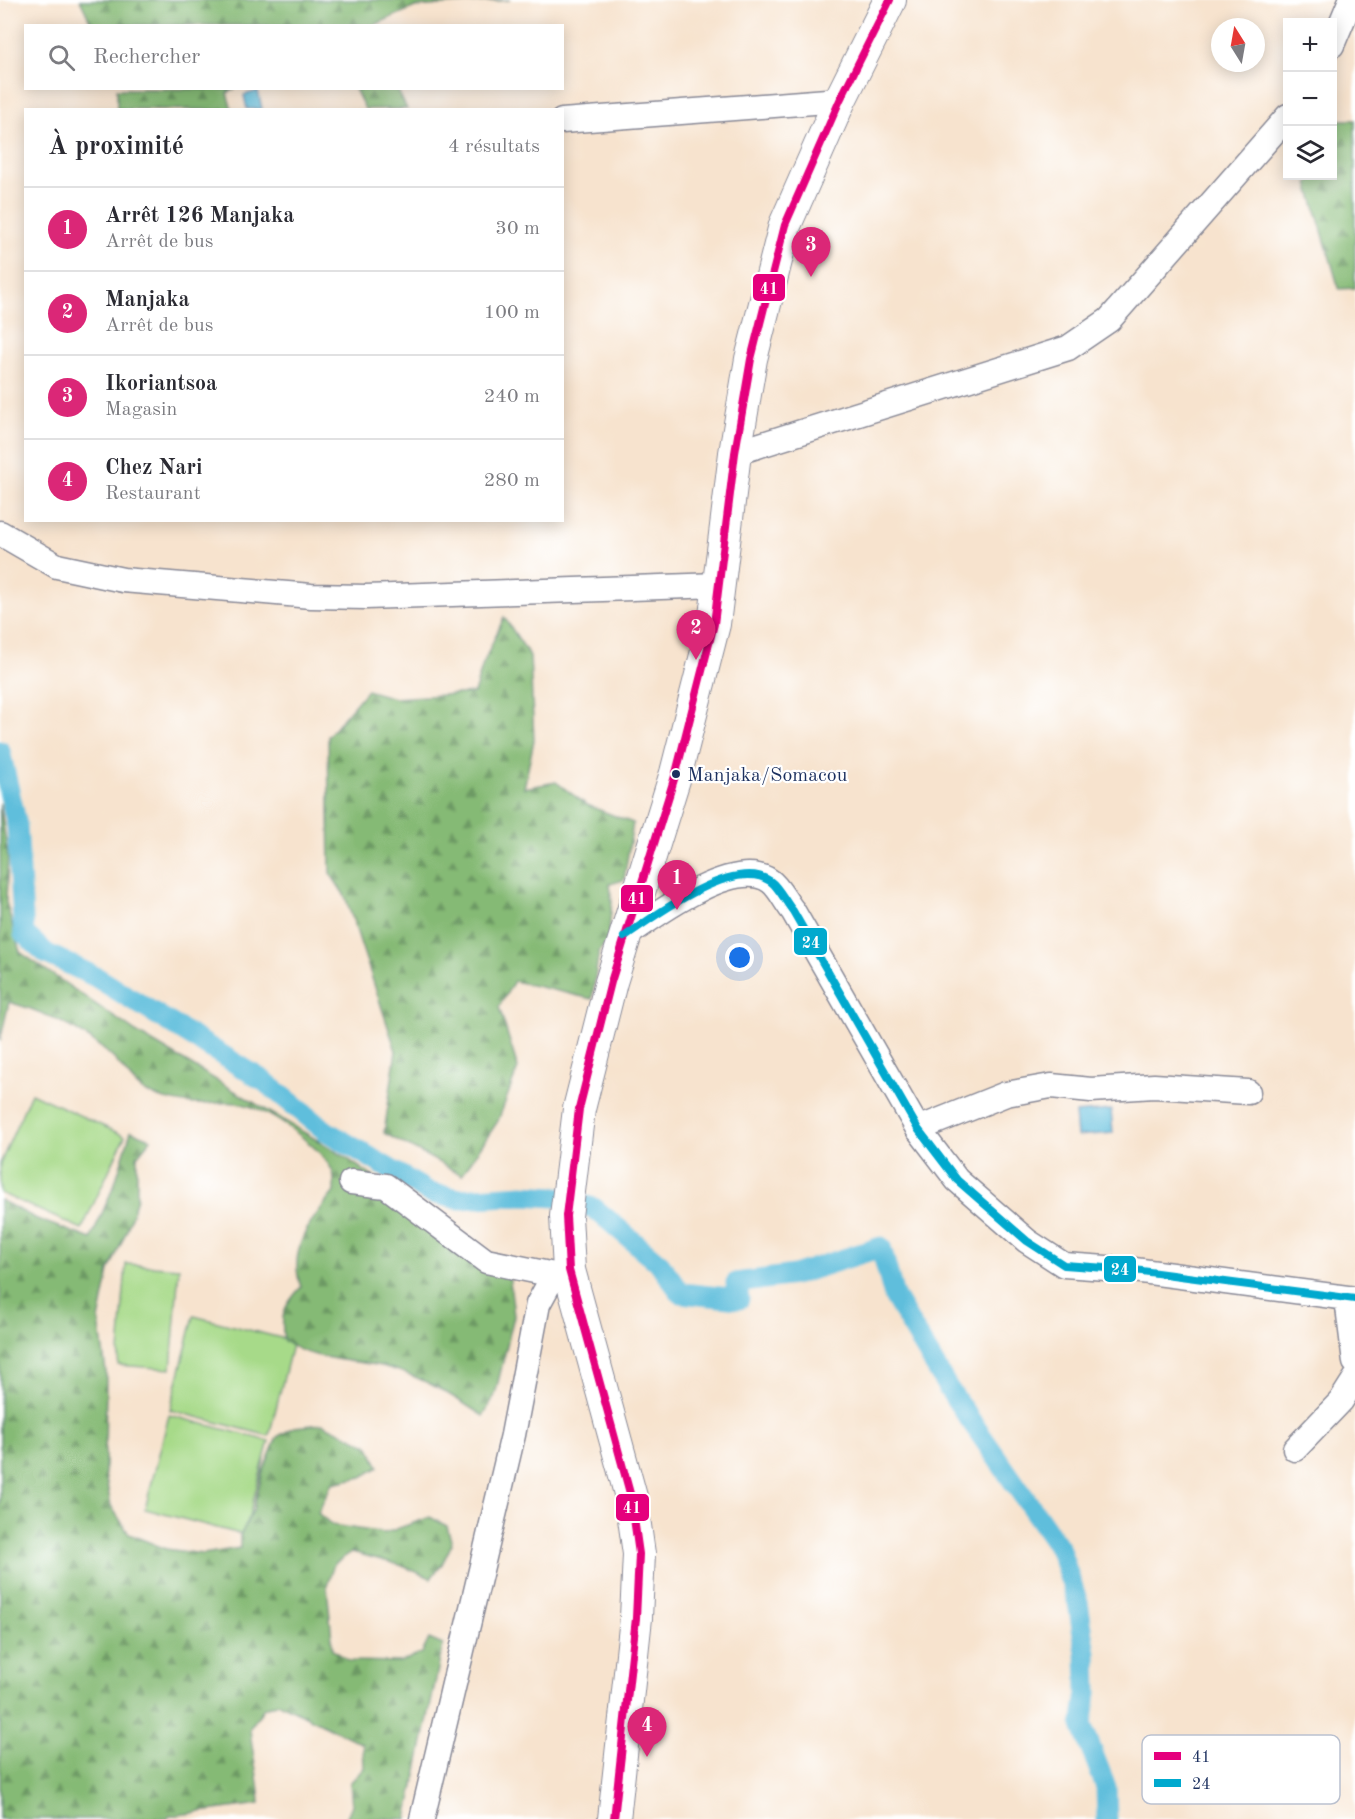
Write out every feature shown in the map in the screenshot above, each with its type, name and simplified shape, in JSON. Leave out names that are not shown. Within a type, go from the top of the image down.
[{"type":"main road","points":[[614,1819],[636,1618],[639,1554],[631,1497],[561,1273],[579,1109],[595,1040],[624,937],[676,773],[714,624],[735,453],[751,359],[785,225],[840,100],[890,0]]},
{"type":"street","points":[[1337,33],[1351,0]]},
{"type":"street","points":[[564,121],[840,100]]},
{"type":"street","points":[[735,453],[1068,348],[1109,320],[1283,121]]},
{"type":"street","points":[[0,533],[57,566],[123,580],[311,596],[366,597],[719,585]]},
{"type":"street","points":[[624,937],[673,903],[729,876],[750,876],[770,881],[793,911],[918,1129],[965,1187],[1019,1234],[1064,1265],[1134,1270],[1351,1299],[1355,1362]]},
{"type":"street","points":[[918,1129],[1006,1094],[1051,1086],[1091,1090],[1154,1086],[1248,1092]]},
{"type":"street","points":[[351,1182],[386,1186],[486,1260],[561,1273],[538,1304],[513,1435],[422,1819]]},
{"type":"street","points":[[1295,1449],[1341,1401],[1355,1379]]},
{"type":"green space","points":[[80,0],[510,0],[415,7],[377,24],[92,24]]},
{"type":"green space","points":[[117,90],[233,90],[227,93],[231,108],[117,108]]},
{"type":"green space","points":[[356,90],[398,90],[406,108],[364,108]]},
{"type":"green space","points":[[1337,120],[1355,120],[1355,288],[1339,289],[1308,183],[1312,180],[1337,180]]},
{"type":"green space","points":[[504,617],[530,656],[534,740],[524,788],[556,782],[587,805],[633,823],[624,880],[610,884],[612,902],[608,940],[599,951],[592,999],[514,981],[499,1007],[518,1068],[498,1121],[462,1175],[384,1133],[396,1051],[345,896],[330,873],[328,736],[367,690],[394,698],[474,693],[483,664]]},
{"type":"green space","points":[[0,803],[8,856],[6,902],[20,952],[136,1032],[342,1155],[509,1273],[514,1316],[495,1395],[483,1416],[438,1388],[402,1372],[308,1353],[284,1341],[282,1324],[284,1311],[301,1287],[297,1273],[299,1247],[317,1214],[334,1192],[332,1170],[303,1138],[276,1119],[249,1106],[237,1103],[184,1103],[147,1093],[112,1057],[89,1038],[64,1023],[23,1006],[9,1002],[0,1041]]},
{"type":"green space","points":[[31,1093],[125,1136],[82,1229],[0,1193],[0,1164]]},
{"type":"green space","points":[[131,1131],[151,1139],[137,1156],[137,1198],[127,1230],[109,1271],[99,1320],[106,1372],[105,1474],[111,1506],[129,1534],[166,1549],[203,1554],[240,1548],[240,1536],[253,1510],[263,1471],[277,1437],[294,1427],[323,1424],[368,1445],[379,1467],[362,1477],[332,1483],[318,1513],[332,1525],[385,1533],[430,1517],[447,1526],[452,1544],[441,1566],[431,1578],[400,1565],[352,1552],[334,1564],[327,1586],[333,1650],[350,1661],[400,1662],[422,1653],[429,1639],[443,1645],[407,1819],[346,1819],[352,1805],[350,1783],[364,1768],[363,1744],[279,1703],[264,1708],[250,1728],[260,1804],[170,1816],[167,1819],[0,1819],[0,1200],[37,1219],[91,1239],[115,1183]]},
{"type":"green space","points":[[126,1264],[179,1268],[171,1369],[118,1365]]},
{"type":"green space","points":[[194,1316],[293,1341],[269,1436],[170,1410]]},
{"type":"green space","points":[[169,1415],[269,1441],[244,1535],[145,1509]]},
{"type":"water","points":[[258,91],[262,108],[247,108],[244,95]]},
{"type":"water","points":[[1111,1110],[1113,1133],[1077,1136],[1075,1113]]},
{"type":"waterway","points":[[0,751],[17,825],[24,934],[47,954],[96,977],[264,1081],[326,1131],[430,1193],[460,1199],[523,1195],[555,1197],[594,1208],[660,1264],[681,1293],[739,1299],[736,1283],[794,1275],[881,1247],[894,1296],[948,1388],[1059,1547],[1078,1603],[1086,1653],[1087,1693],[1082,1725],[1106,1787],[1107,1819]]},
{"type":"transit line","name":"41","points":[[614,1819],[636,1618],[639,1554],[631,1497],[569,1270],[566,1216],[579,1109],[611,982],[676,773],[714,624],[735,453],[751,359],[785,225],[840,100],[890,0]]},
{"type":"transit line","name":"24","points":[[624,937],[674,903],[716,882],[736,876],[755,875],[770,881],[793,911],[918,1129],[957,1180],[1027,1241],[1064,1265],[1134,1270],[1355,1299]]},
{"type":"place","name":"Ikoriantsoa","points":[[811,277]]},
{"type":"place","name":"Manjaka","points":[[696,660]]},
{"type":"place","name":"Manjaka/Somacou","points":[[676,774]]},
{"type":"place","name":"Arrêt 126 Manjaka","points":[[677,910]]},
{"type":"place","name":"Chez Nari","points":[[647,1757]]}]
